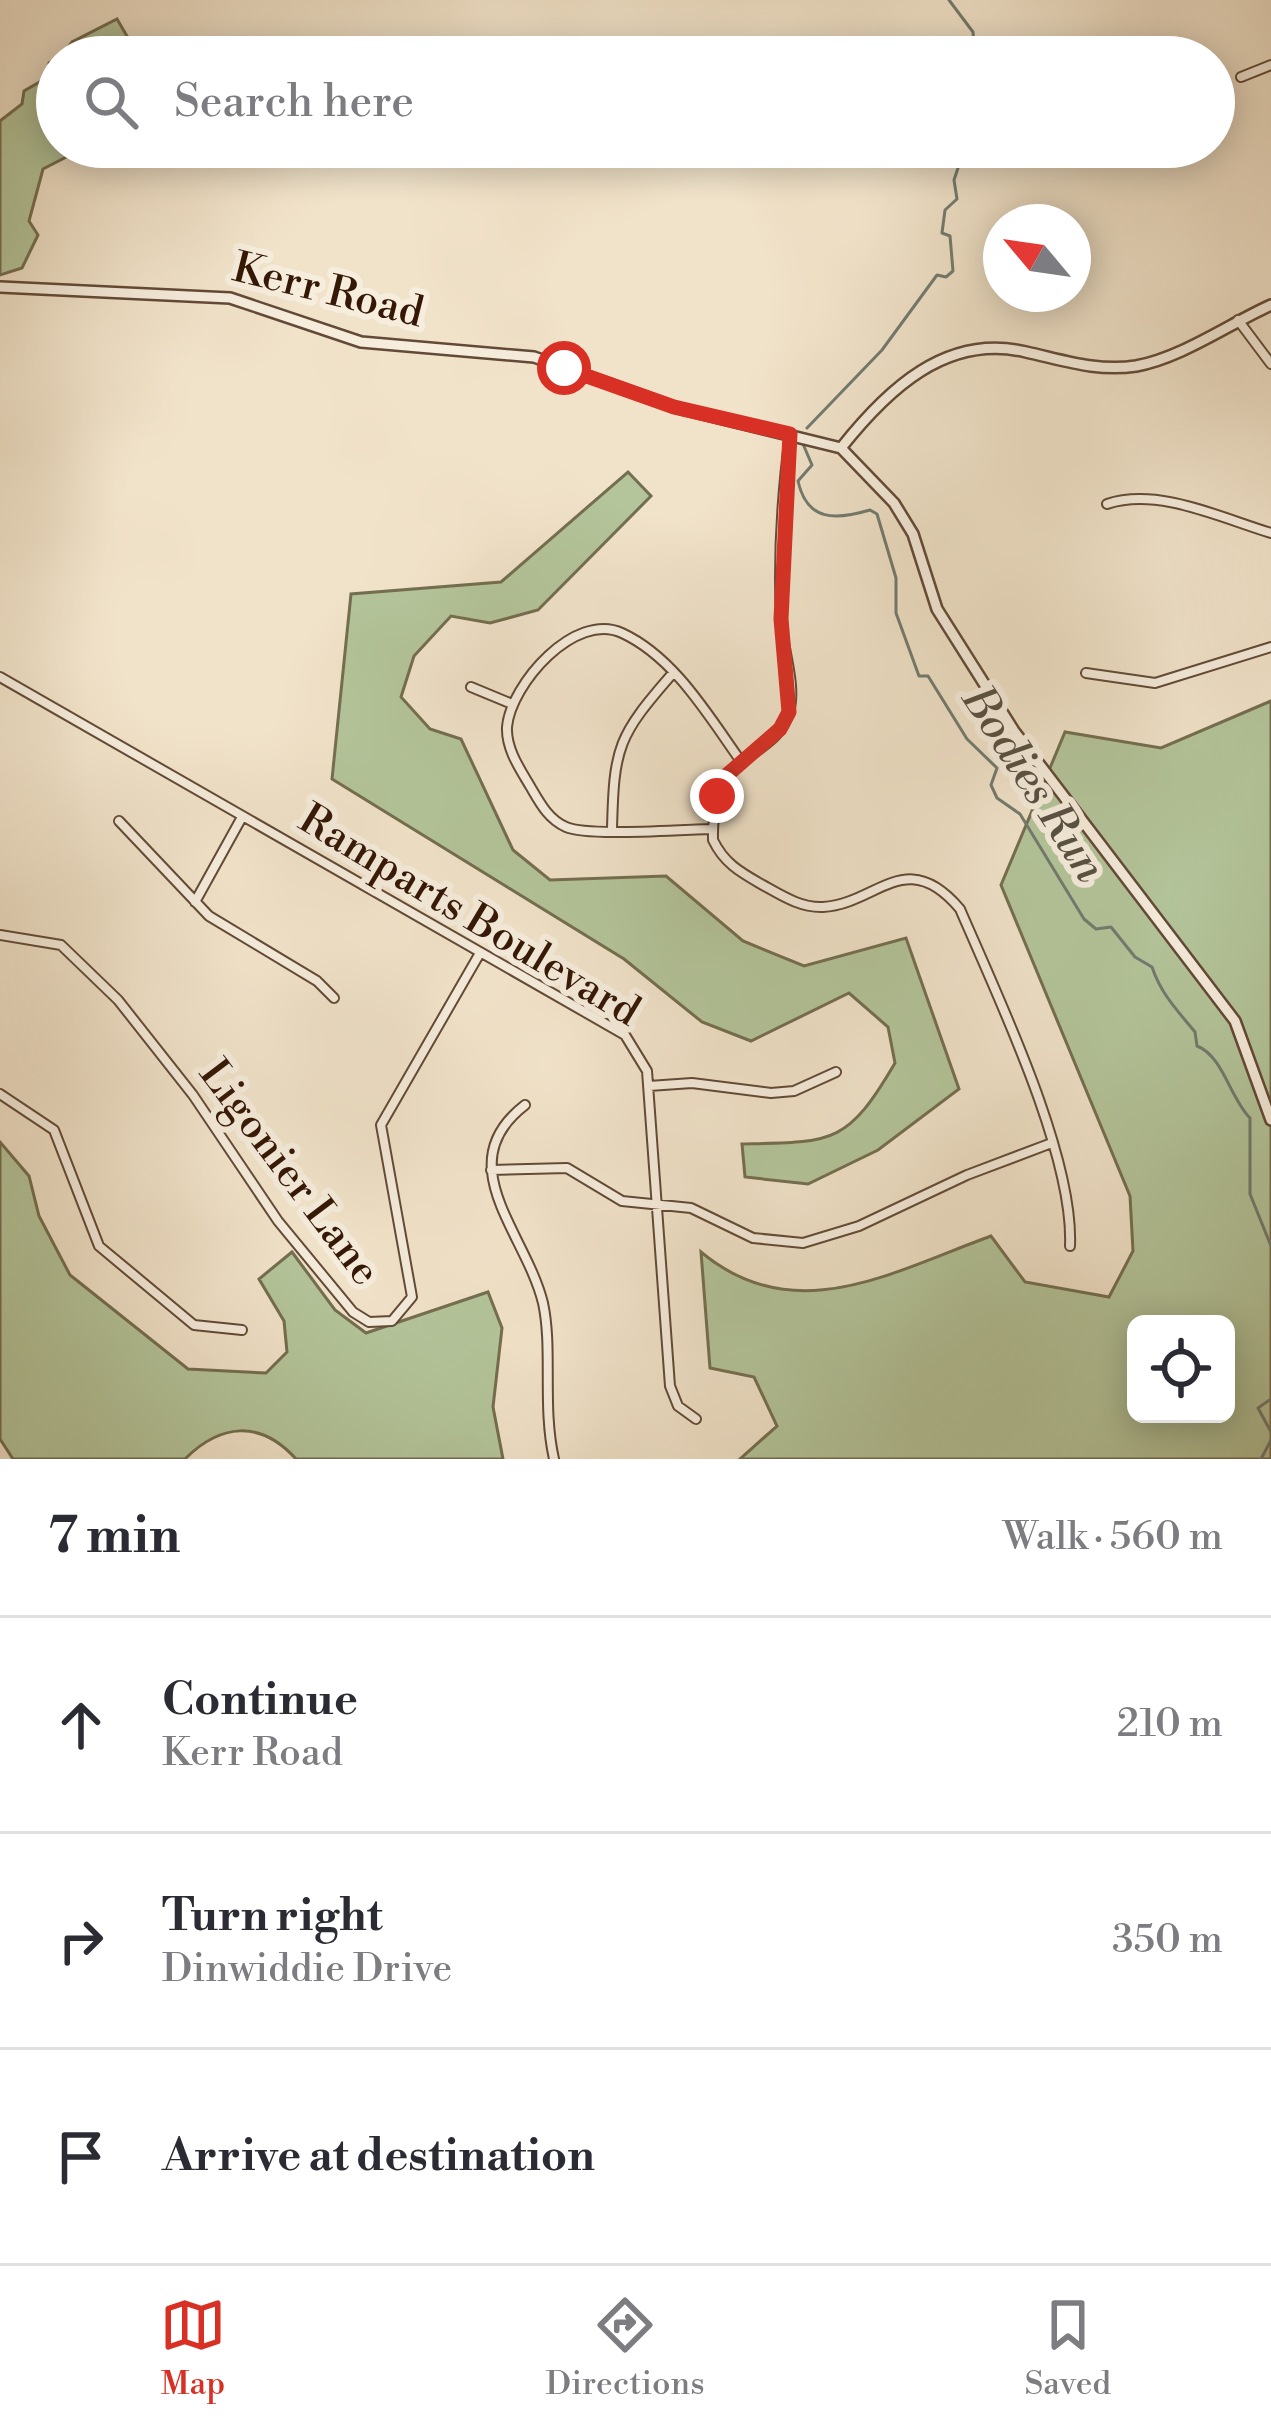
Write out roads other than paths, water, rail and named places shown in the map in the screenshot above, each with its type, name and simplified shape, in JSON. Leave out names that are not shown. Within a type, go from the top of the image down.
[{"type":"street","points":[[1241,77],[1271,65]]},
{"type":"street","name":"Kerr Road","points":[[0,287],[230,298],[361,342],[533,356],[674,407],[841,448]]},
{"type":"street","points":[[1271,305],[1137,365],[1061,363],[1009,350],[942,357],[882,400],[841,448],[894,502],[913,534],[937,609],[1014,731],[1234,1021],[1271,1120]]},
{"type":"street","points":[[1238,320],[1271,364]]},
{"type":"street","points":[[790,434],[781,619],[789,712],[780,729],[740,760],[717,796],[713,829],[725,860],[806,905],[843,903],[882,882],[903,880],[950,897],[960,909],[1024,1059],[1069,1213],[1070,1246]]},
{"type":"street","points":[[1107,504],[1126,498],[1157,501],[1271,533]]},
{"type":"street","points":[[713,829],[573,830],[542,807],[511,751],[512,704],[526,681],[566,643],[590,629],[617,630],[673,673],[740,760]]},
{"type":"street","points":[[1086,673],[1155,683],[1271,647]]},
{"type":"street","points":[[612,829],[616,752],[632,722],[673,673]]},
{"type":"street","name":"Ramparts Boulevard","points":[[0,676],[625,1035],[642,1055],[649,1086],[670,1385],[678,1406],[696,1419]]},
{"type":"street","points":[[471,687],[512,704]]},
{"type":"street","points":[[195,902],[242,817]]},
{"type":"street","points":[[119,821],[223,927],[317,981],[334,998]]},
{"type":"street","name":"Ligonier Lane","points":[[0,935],[61,945],[118,1000],[193,1095],[278,1221],[353,1312],[369,1322],[392,1321],[412,1297],[382,1151],[386,1111],[442,1025],[480,953]]},
{"type":"street","points":[[649,1086],[692,1083],[771,1093],[794,1091],[836,1072]]},
{"type":"street","points":[[0,1094],[46,1124],[61,1141],[99,1246],[194,1325],[242,1330]]},
{"type":"street","points":[[525,1105],[504,1121],[493,1141],[490,1170],[542,1301],[544,1389],[554,1459]]},
{"type":"street","points":[[490,1170],[567,1168],[613,1198],[691,1208],[753,1238],[803,1243],[859,1226],[967,1174],[1049,1144]]},
{"type":"waterway","name":"Bodies Run","points":[[949,0],[973,36]]},
{"type":"waterway","name":"Bodies Run","points":[[807,428],[882,350],[937,275],[946,277],[953,271],[950,236],[942,233],[945,210],[957,199],[954,180],[958,168]]},
{"type":"waterway","name":"Bodies Run","points":[[803,444],[812,465],[798,481],[808,504],[825,515],[870,510],[877,514],[896,578],[896,613],[919,676],[928,676],[967,739],[997,768],[991,785],[997,798],[1020,814],[1084,919],[1096,929],[1111,927],[1135,957],[1152,967],[1165,994],[1195,1032],[1197,1046],[1220,1068],[1250,1118],[1250,1194],[1271,1246]]},
{"type":"waterway","name":"Bodies Run","points":[[1271,1399],[1258,1408],[1271,1432]]},
{"type":"waterway","name":"Bodies Run","points":[[1261,1459],[1271,1440]]}]
